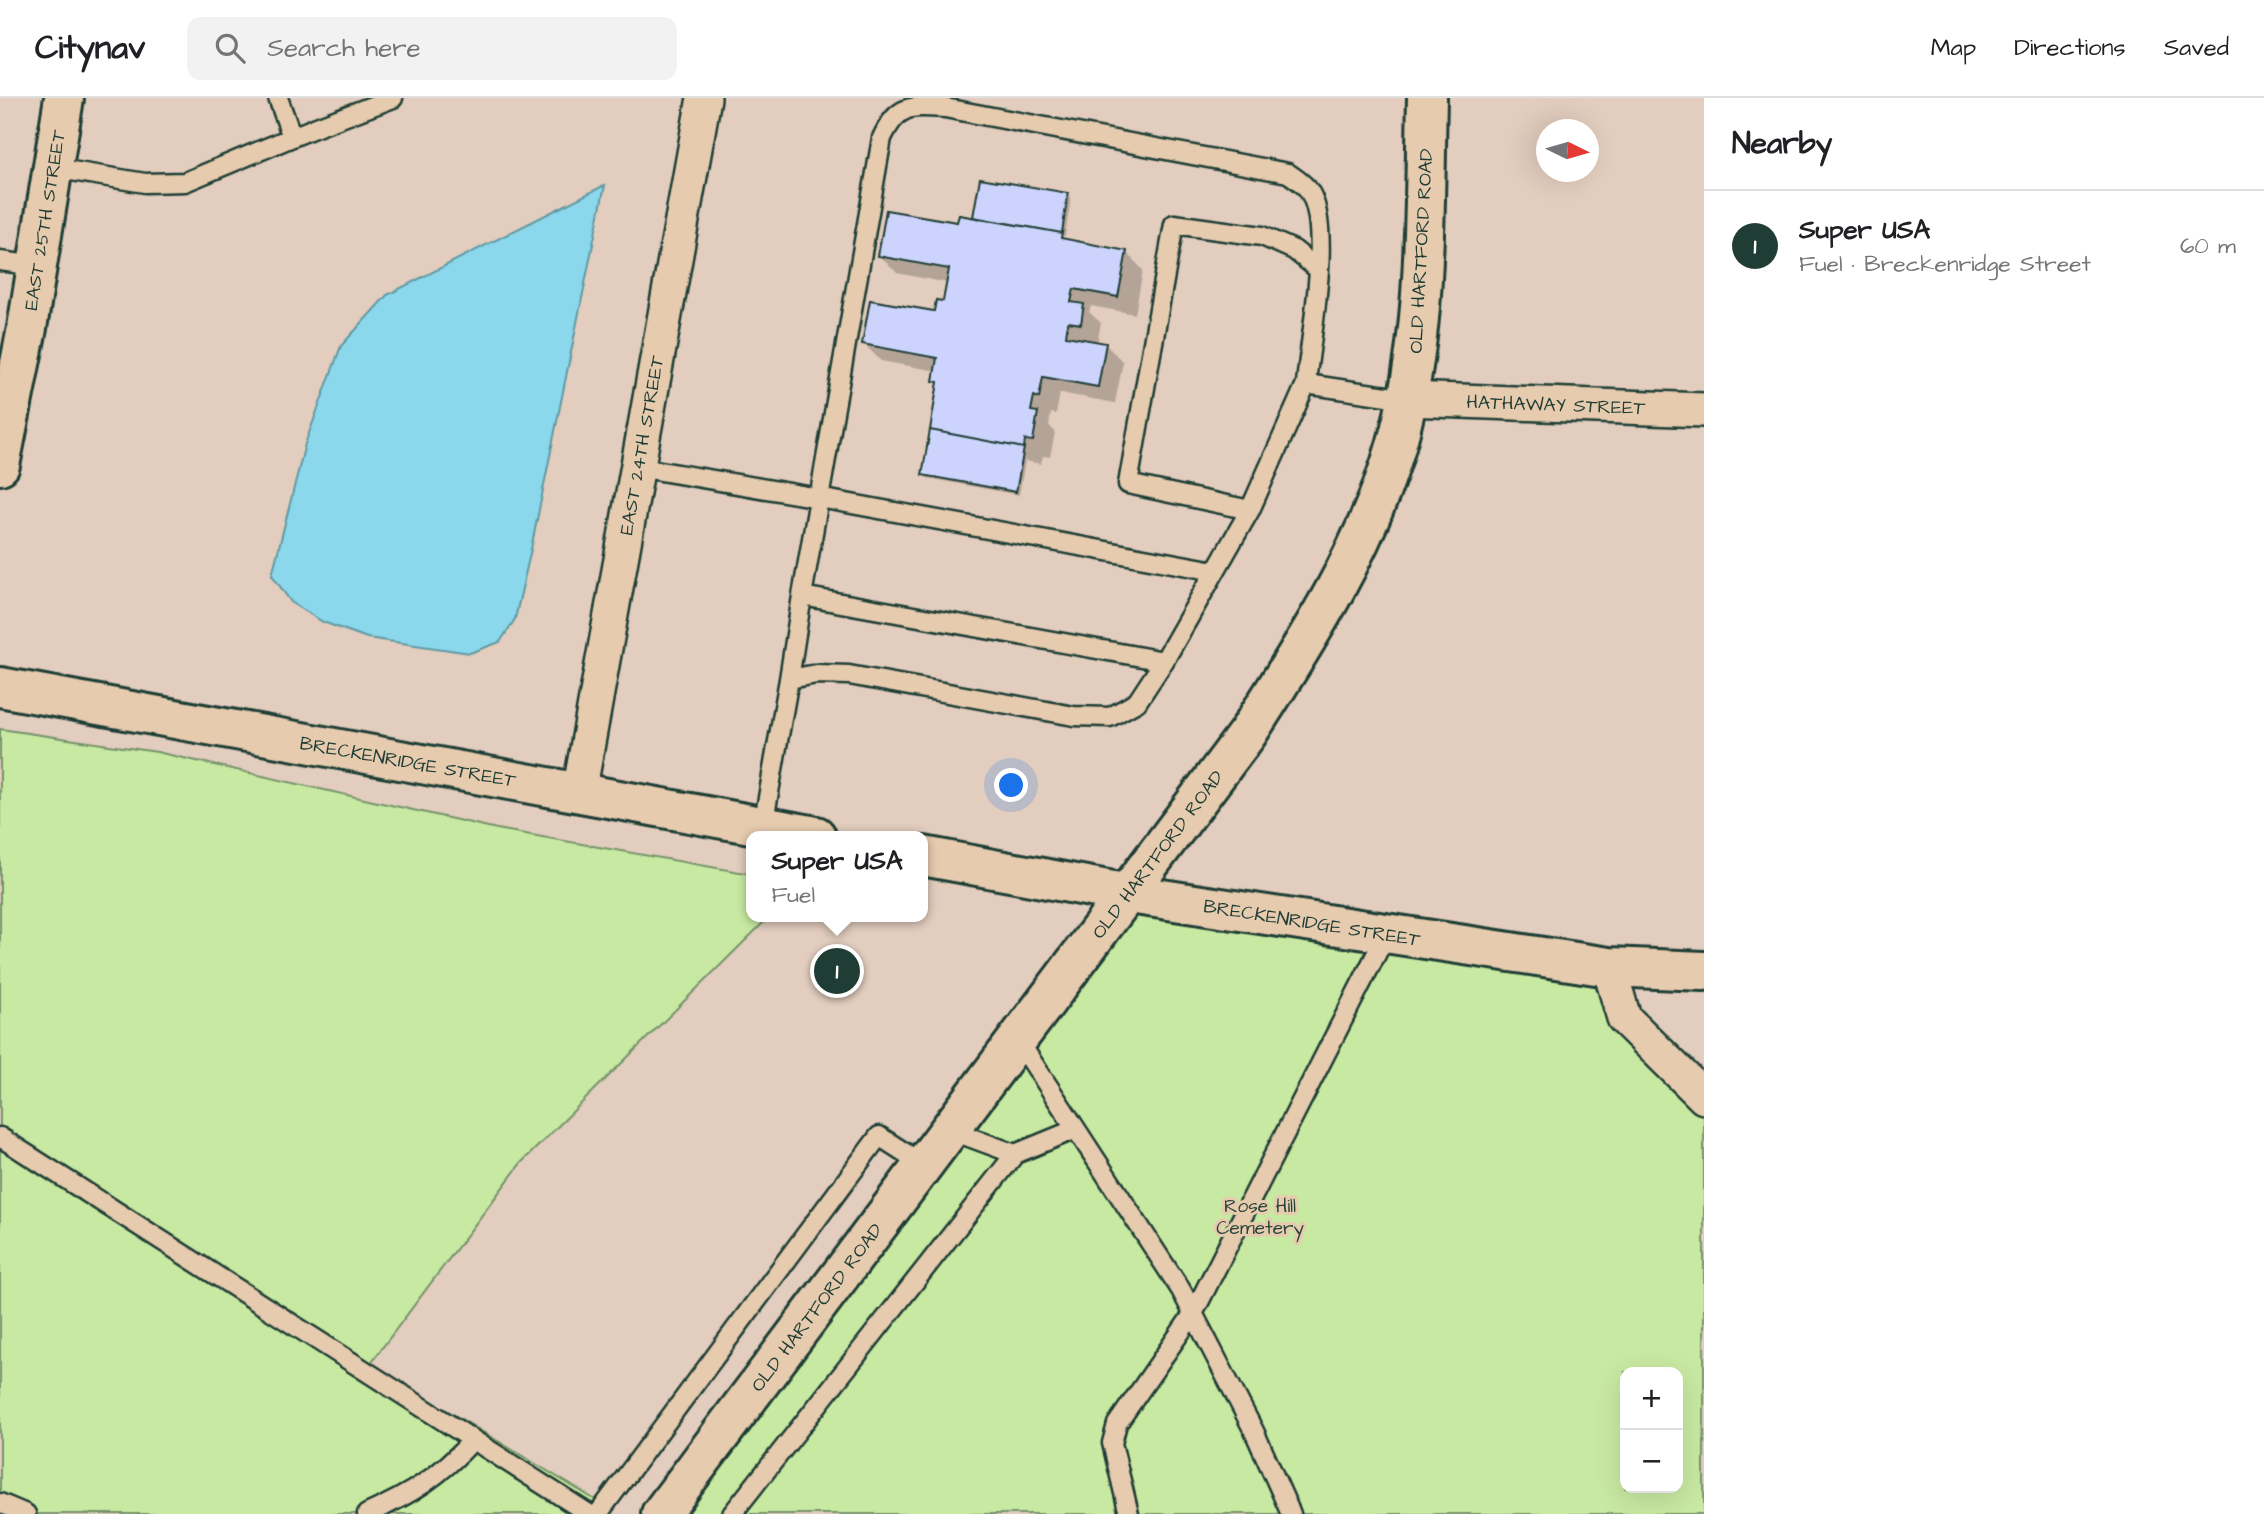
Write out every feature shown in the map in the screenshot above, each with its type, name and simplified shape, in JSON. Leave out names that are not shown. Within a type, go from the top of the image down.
[{"type":"main road","name":"EAST 25TH STREET","points":[[0,465],[18,263],[53,168],[64,98]]},
{"type":"main road","name":"OLD HARTFORD ROAD","points":[[661,1514],[1247,734],[1295,660],[1353,555],[1377,501],[1395,448],[1407,399],[1418,330],[1423,266],[1427,98]]},
{"type":"main road","name":"BRECKENRIDGE STREET","points":[[0,687],[787,831]]},
{"type":"main road","name":"BRECKENRIDGE STREET","points":[[928,857],[1129,894],[1609,967],[1704,971]]},
{"type":"street","name":"EAST 24TH STREET","points":[[579,793],[704,98]]},
{"type":"street","name":"HATHAWAY STREET","points":[[1407,399],[1704,410]]},
{"type":"street","points":[[1609,967],[1624,1018],[1704,1097]]},
{"type":"lane","points":[[278,98],[292,137]]},
{"type":"lane","points":[[53,168],[145,183],[186,182],[393,98]]},
{"type":"lane","points":[[763,827],[882,138],[891,118],[913,106],[945,108],[1288,173],[1309,189],[1319,216],[1319,270],[1306,384],[1250,510],[1164,661],[1137,702],[1111,717],[1074,716],[849,675],[817,674],[789,679]]},
{"type":"lane","points":[[1250,510],[1128,484],[1174,224],[1262,236],[1294,250],[1319,270]]},
{"type":"lane","points":[[1306,384],[1407,399]]},
{"type":"lane","points":[[637,467],[1215,571]]},
{"type":"lane","points":[[802,596],[1164,661]]},
{"type":"lane","points":[[1129,1514],[1112,1443],[1117,1424],[1193,1314],[1387,933]]},
{"type":"lane","points":[[1018,1040],[1181,1290],[1254,1431],[1291,1514]]},
{"type":"lane","points":[[732,1514],[1015,1154],[1076,1129]]},
{"type":"lane","points":[[950,1130],[1015,1154]]},
{"type":"lane","points":[[598,1514],[878,1136],[924,1165]]},
{"type":"lane","points":[[0,1137],[589,1514]]},
{"type":"lane","points":[[368,1514],[428,1483],[451,1464],[473,1440]]},
{"type":"lane","points":[[1281,1491],[1307,1514]]},
{"type":"lane","points":[[0,1503],[26,1514]]},
{"type":"green space","points":[[0,729],[157,752],[497,829],[746,873],[746,922],[764,922],[521,1163],[370,1364],[612,1510],[609,1514],[0,1514]]},
{"type":"green space","name":"Rose Hill Cemetery","points":[[1129,894],[1609,967],[1624,1018],[1704,1097],[1704,1514],[661,1514]]},
{"type":"water","points":[[605,185],[515,619],[500,642],[470,653],[367,638],[323,622],[291,602],[272,575],[305,444],[341,346],[387,295]]},
{"type":"building","points":[[980,178],[1068,193],[1062,233],[973,217]]},
{"type":"building","points":[[886,210],[957,222],[959,215],[1062,233],[1061,238],[1127,251],[1118,297],[1074,289],[1071,302],[1084,304],[1081,324],[1068,322],[1066,336],[1106,343],[1098,387],[1043,377],[1039,398],[1034,396],[1031,411],[1038,412],[1033,441],[1025,440],[1024,448],[930,430],[938,382],[933,381],[937,358],[862,344],[870,300],[934,311],[936,300],[943,301],[949,269],[878,256]]},
{"type":"building","points":[[930,430],[1024,448],[1016,492],[922,475]]},
{"type":"place","name":"Super USA","points":[[837,971]]}]
